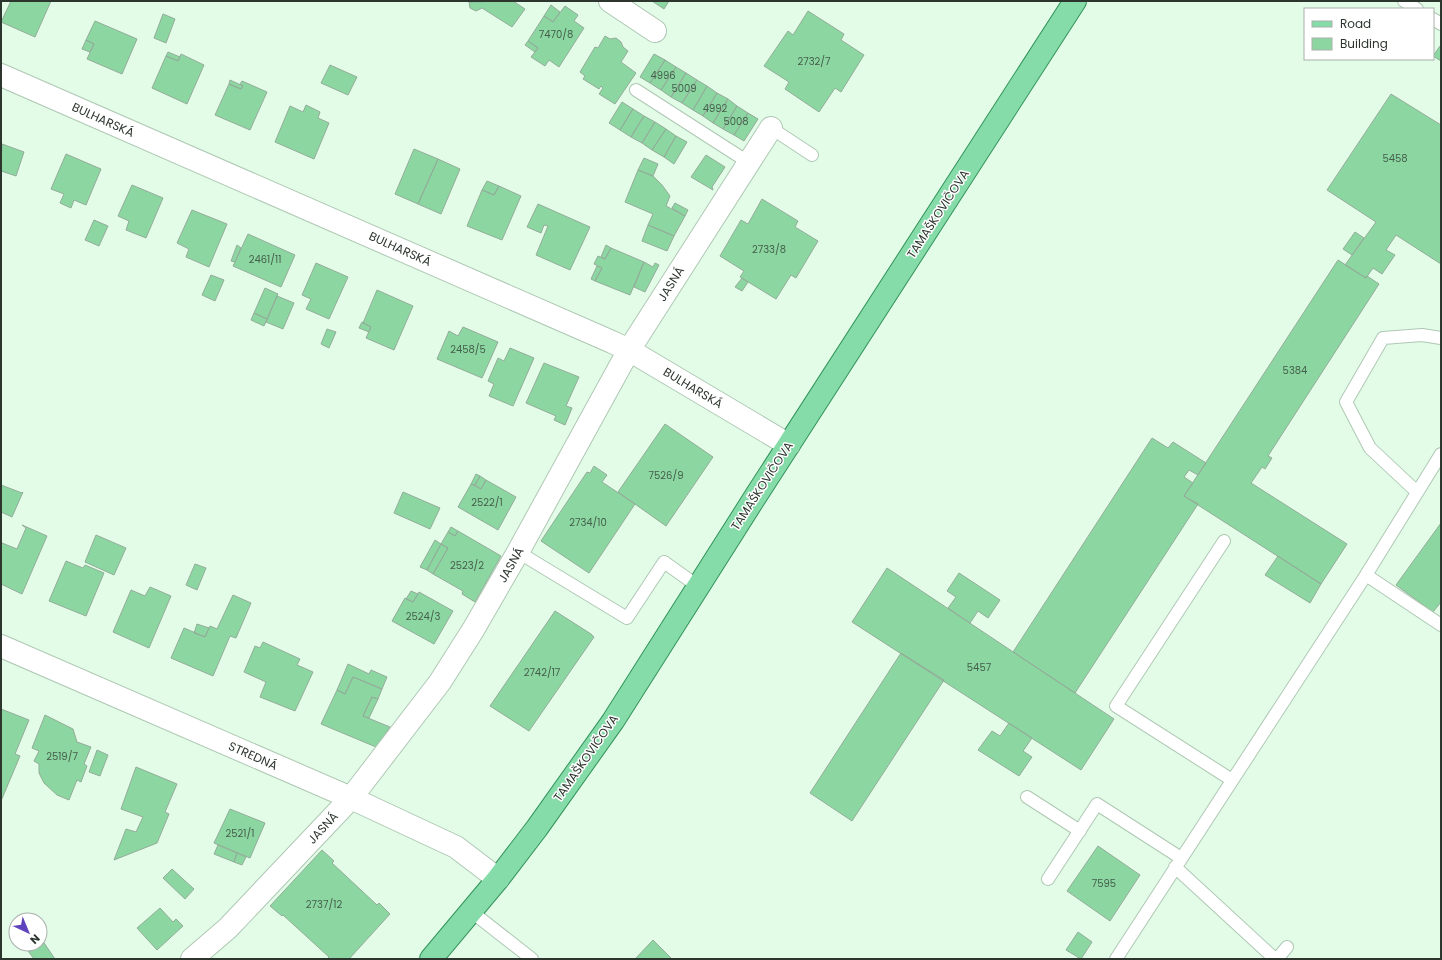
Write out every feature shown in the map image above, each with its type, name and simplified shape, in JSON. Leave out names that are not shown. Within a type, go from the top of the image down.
[{"type":"main road","name":"TAMAŠKOVIČOVA","points":[[431,959],[472,912],[537,828],[613,721],[1075,1]]},
{"type":"street","points":[[610,1],[655,31]]},
{"type":"street","name":"BULHARSKÁ","points":[[1,75],[629,350],[789,445]]},
{"type":"street","name":"JASNÁ","points":[[192,959],[228,928],[351,798],[440,682],[474,630],[629,350],[771,128]]},
{"type":"street","name":"STREDNÁ","points":[[1,646],[351,798],[456,848],[498,879]]},
{"type":"lane","points":[[1404,1],[1415,8]]},
{"type":"lane","points":[[636,90],[748,162]]},
{"type":"lane","points":[[771,128],[812,155]]},
{"type":"lane","points":[[1417,492],[1370,448],[1346,402],[1383,338],[1422,336],[1441,338]]},
{"type":"lane","points":[[1116,959],[1366,575],[1441,454]]},
{"type":"lane","points":[[1224,541],[1116,706],[1232,780]]},
{"type":"lane","points":[[518,552],[627,618],[664,562],[699,587]]},
{"type":"lane","points":[[1366,575],[1441,625]]},
{"type":"lane","points":[[1027,797],[1080,831]]},
{"type":"lane","points":[[1048,879],[1097,804],[1178,863],[1276,959],[1287,947]]},
{"type":"lane","points":[[472,912],[532,959]]},
{"type":"building","points":[[11,1],[51,1],[35,37],[1,22]]},
{"type":"building","points":[[513,1],[525,9],[512,27],[482,8],[476,11],[470,8],[469,2]]},
{"type":"building","points":[[652,1],[669,1],[664,9]]},
{"type":"building","points":[[551,5],[560,12],[553,22],[544,16]]},
{"type":"building","points":[[565,6],[578,15],[574,21],[584,28],[559,67],[549,60],[545,66],[531,57],[538,48],[528,41],[544,16],[553,22]]},
{"type":"building","points":[[808,11],[844,34],[841,40],[864,55],[841,92],[835,88],[819,112],[785,89],[789,82],[764,66],[788,31],[793,35]]},
{"type":"building","points":[[163,14],[175,19],[166,43],[154,38]]},
{"type":"building","points":[[95,21],[137,39],[122,74],[87,59],[94,44],[86,40]]},
{"type":"building","points":[[605,36],[610,39],[616,38],[621,42],[623,47],[628,51],[621,62],[636,73],[615,104],[599,94],[603,88],[601,86],[599,89],[583,79],[585,76],[580,72],[595,47],[598,48]]},
{"type":"building","points":[[86,40],[94,44],[90,52],[82,49]]},
{"type":"building","points":[[528,41],[538,48],[535,52],[525,45]]},
{"type":"building","points":[[1441,46],[1441,61],[1434,57]]},
{"type":"building","points":[[168,52],[180,57],[178,61],[166,56]]},
{"type":"building","points":[[181,54],[204,65],[187,104],[152,88],[166,56],[178,61]]},
{"type":"building","points":[[654,54],[665,60],[650,83],[640,77]]},
{"type":"building","points":[[665,60],[676,67],[661,90],[650,83]]},
{"type":"building","points":[[330,65],[357,77],[348,95],[321,83]]},
{"type":"building","points":[[676,67],[686,73],[671,97],[661,90]]},
{"type":"building","points":[[686,73],[697,80],[682,103],[671,97]]},
{"type":"building","points":[[230,80],[243,86],[241,89],[229,84]]},
{"type":"building","points":[[697,80],[707,86],[693,110],[682,103]]},
{"type":"building","points":[[242,81],[267,92],[250,130],[215,115],[229,84],[241,89],[243,86],[240,84]]},
{"type":"building","points":[[707,86],[717,93],[703,116],[693,110]]},
{"type":"building","points":[[717,93],[728,99],[713,123],[703,116]]},
{"type":"building","points":[[1391,94],[1441,125],[1441,264],[1396,235],[1386,250],[1395,255],[1382,274],[1373,268],[1366,278],[1345,265],[1376,222],[1327,190]]},
{"type":"building","points":[[728,99],[737,106],[723,129],[713,123]]},
{"type":"building","points":[[622,102],[633,109],[620,130],[609,123]]},
{"type":"building","points":[[306,105],[320,112],[318,118],[329,123],[314,159],[275,142],[290,106],[303,112]]},
{"type":"building","points":[[737,106],[748,113],[734,135],[723,129]]},
{"type":"building","points":[[633,109],[644,116],[631,137],[620,130]]},
{"type":"building","points":[[748,113],[758,119],[744,141],[734,135]]},
{"type":"building","points":[[644,116],[655,122],[642,143],[631,137]]},
{"type":"building","points":[[655,122],[666,129],[652,150],[642,143]]},
{"type":"building","points":[[666,129],[676,136],[664,157],[652,150]]},
{"type":"building","points":[[676,136],[687,142],[674,164],[664,157]]},
{"type":"building","points":[[2,144],[24,152],[16,176],[1,171]]},
{"type":"building","points":[[414,149],[438,159],[418,204],[395,194]]},
{"type":"building","points":[[66,154],[101,169],[86,205],[74,200],[71,208],[60,203],[64,194],[51,189]]},
{"type":"building","points":[[706,155],[725,167],[712,187],[713,190],[691,177]]},
{"type":"building","points":[[644,158],[658,164],[653,176],[638,170]]},
{"type":"building","points":[[438,159],[460,169],[441,214],[418,204]]},
{"type":"building","points":[[638,170],[653,176],[670,196],[666,206],[685,216],[674,236],[648,225],[653,214],[625,202]]},
{"type":"building","points":[[487,181],[499,186],[494,195],[482,190]]},
{"type":"building","points":[[132,185],[163,198],[146,238],[126,230],[129,221],[118,216]]},
{"type":"building","points":[[499,186],[521,196],[502,240],[467,226],[482,190],[494,195]]},
{"type":"building","points":[[762,199],[798,221],[795,227],[818,241],[796,278],[791,275],[776,299],[740,277],[744,271],[720,256],[741,220],[748,224]]},
{"type":"building","points":[[675,203],[688,210],[685,216],[672,208]]},
{"type":"building","points":[[538,204],[590,227],[570,270],[536,255],[548,226],[544,225],[541,233],[527,227]]},
{"type":"building","points":[[192,210],[227,224],[209,267],[186,257],[189,249],[177,243]]},
{"type":"building","points":[[94,220],[108,226],[99,246],[85,240]]},
{"type":"building","points":[[648,225],[674,236],[667,251],[642,241]]},
{"type":"building","points":[[1355,232],[1364,238],[1352,255],[1343,249]]},
{"type":"building","points":[[248,234],[295,255],[281,287],[233,266]]},
{"type":"building","points":[[237,245],[241,248],[235,262],[231,261]]},
{"type":"building","points":[[606,245],[611,248],[605,259],[601,257]]},
{"type":"building","points":[[611,248],[644,262],[630,295],[595,281],[602,268],[594,264],[598,256],[605,259]]},
{"type":"building","points":[[1338,260],[1366,278],[1367,276],[1379,284],[1268,456],[1272,458],[1265,469],[1262,467],[1251,483],[1347,544],[1321,584],[1184,496]]},
{"type":"building","points":[[644,262],[653,267],[655,263],[659,265],[645,292],[634,287]]},
{"type":"building","points":[[316,263],[348,277],[329,319],[306,309],[311,299],[302,295]]},
{"type":"building","points":[[597,266],[602,268],[595,281],[591,279]]},
{"type":"building","points":[[211,275],[224,280],[215,301],[202,295]]},
{"type":"building","points":[[742,278],[748,282],[742,291],[735,287]]},
{"type":"building","points":[[265,288],[278,294],[267,319],[254,313]]},
{"type":"building","points":[[377,290],[413,306],[394,350],[366,338],[371,327],[363,323]]},
{"type":"building","points":[[277,296],[294,303],[283,329],[266,322]]},
{"type":"building","points":[[254,313],[267,319],[264,326],[251,320]]},
{"type":"building","points":[[362,322],[371,327],[369,332],[359,328]]},
{"type":"building","points":[[463,327],[498,342],[482,378],[437,359],[449,331],[458,336]]},
{"type":"building","points":[[327,329],[336,332],[329,348],[321,344]]},
{"type":"building","points":[[510,348],[534,358],[513,406],[489,396],[494,384],[488,381],[498,358],[504,361]]},
{"type":"building","points":[[544,363],[579,377],[566,406],[572,408],[565,425],[554,420],[556,416],[526,403]]},
{"type":"building","points":[[665,424],[713,457],[666,526],[618,492]]},
{"type":"building","points":[[1152,438],[1168,448],[1173,442],[1206,463],[1198,475],[1189,470],[1184,477],[1193,483],[1184,496],[1198,504],[1075,693],[1013,652]]},
{"type":"building","points":[[594,466],[607,475],[602,482],[635,504],[589,573],[541,541],[587,472],[590,473]]},
{"type":"building","points":[[476,474],[480,476],[475,485],[471,484]]},
{"type":"building","points":[[480,476],[486,480],[481,489],[475,485]]},
{"type":"building","points":[[486,480],[516,497],[498,530],[458,507],[471,484],[481,489]]},
{"type":"building","points":[[1,485],[22,493],[23,492],[12,517],[1,512]]},
{"type":"building","points":[[403,492],[440,508],[430,529],[394,513]]},
{"type":"building","points":[[1441,523],[1441,602],[1433,612],[1396,585]]},
{"type":"building","points":[[22,525],[47,536],[22,594],[1,584],[1,546],[2,543],[17,549],[26,528]]},
{"type":"building","points":[[451,527],[458,531],[455,536],[448,532]]},
{"type":"building","points":[[458,531],[501,556],[475,602],[462,594],[463,591],[433,574],[448,548],[441,544],[448,532],[455,536]]},
{"type":"building","points":[[96,535],[126,548],[114,575],[85,562]]},
{"type":"building","points":[[435,540],[441,544],[427,570],[420,567]]},
{"type":"building","points":[[441,544],[448,548],[433,574],[427,570]]},
{"type":"building","points":[[1278,556],[1321,584],[1310,603],[1265,575]]},
{"type":"building","points":[[66,561],[83,568],[85,565],[104,573],[86,616],[49,601]]},
{"type":"building","points":[[195,564],[206,568],[197,590],[186,585]]},
{"type":"building","points":[[887,568],[1114,719],[1081,770],[852,622]]},
{"type":"building","points":[[959,573],[1000,600],[988,618],[978,611],[970,623],[948,608],[956,597],[947,591]]},
{"type":"building","points":[[150,587],[171,596],[149,648],[113,632],[131,590],[145,596]]},
{"type":"building","points":[[411,591],[418,594],[413,602],[406,599]]},
{"type":"building","points":[[419,592],[453,611],[434,644],[392,621],[405,598],[413,602]]},
{"type":"building","points":[[233,595],[251,603],[236,638],[230,636],[213,676],[171,658],[184,628],[205,637],[210,626],[217,629]]},
{"type":"building","points":[[555,611],[594,637],[529,731],[490,706]]},
{"type":"building","points":[[197,624],[209,628],[205,637],[194,633]]},
{"type":"building","points":[[263,642],[300,659],[297,665],[313,672],[295,711],[260,697],[266,682],[244,672],[255,646],[260,648]]},
{"type":"building","points":[[901,653],[944,680],[852,821],[810,793]]},
{"type":"building","points":[[348,664],[369,674],[371,670],[387,677],[382,689],[353,677],[345,694],[337,690]]},
{"type":"building","points":[[353,677],[382,689],[378,699],[372,697],[363,716],[390,727],[376,747],[321,724],[337,690],[345,694]]},
{"type":"building","points":[[372,697],[378,699],[369,718],[363,716]]},
{"type":"building","points":[[1,709],[29,720],[15,754],[20,756],[1,801]]},
{"type":"building","points":[[45,715],[73,729],[77,742],[91,747],[84,764],[87,766],[81,782],[77,780],[69,800],[57,795],[44,783],[39,773],[39,764],[34,761],[39,751],[32,748]]},
{"type":"building","points":[[1009,723],[1032,738],[1023,751],[1032,757],[1019,776],[978,750],[992,731],[1000,736]]},
{"type":"building","points":[[97,750],[108,755],[100,776],[89,772]]},
{"type":"building","points":[[136,767],[177,784],[165,812],[169,814],[157,843],[114,860],[126,829],[136,832],[143,817],[121,809]]},
{"type":"building","points":[[230,809],[265,823],[250,858],[214,843]]},
{"type":"building","points":[[218,845],[237,853],[234,862],[214,854]]},
{"type":"building","points":[[1098,846],[1140,875],[1110,921],[1067,891]]},
{"type":"building","points":[[322,850],[334,861],[332,863],[377,905],[379,903],[390,914],[349,959],[327,959],[329,957],[283,915],[282,916],[270,906]]},
{"type":"building","points":[[237,853],[246,857],[242,865],[234,862]]},
{"type":"building","points":[[172,869],[194,889],[185,899],[163,878]]},
{"type":"building","points":[[160,908],[173,922],[176,919],[183,926],[157,950],[137,928]]},
{"type":"building","points":[[1078,932],[1092,942],[1081,959],[1066,950]]},
{"type":"building","points":[[653,940],[672,959],[635,959]]},
{"type":"building","points":[[48,949],[55,959],[34,959],[29,952],[48,952]]}]
